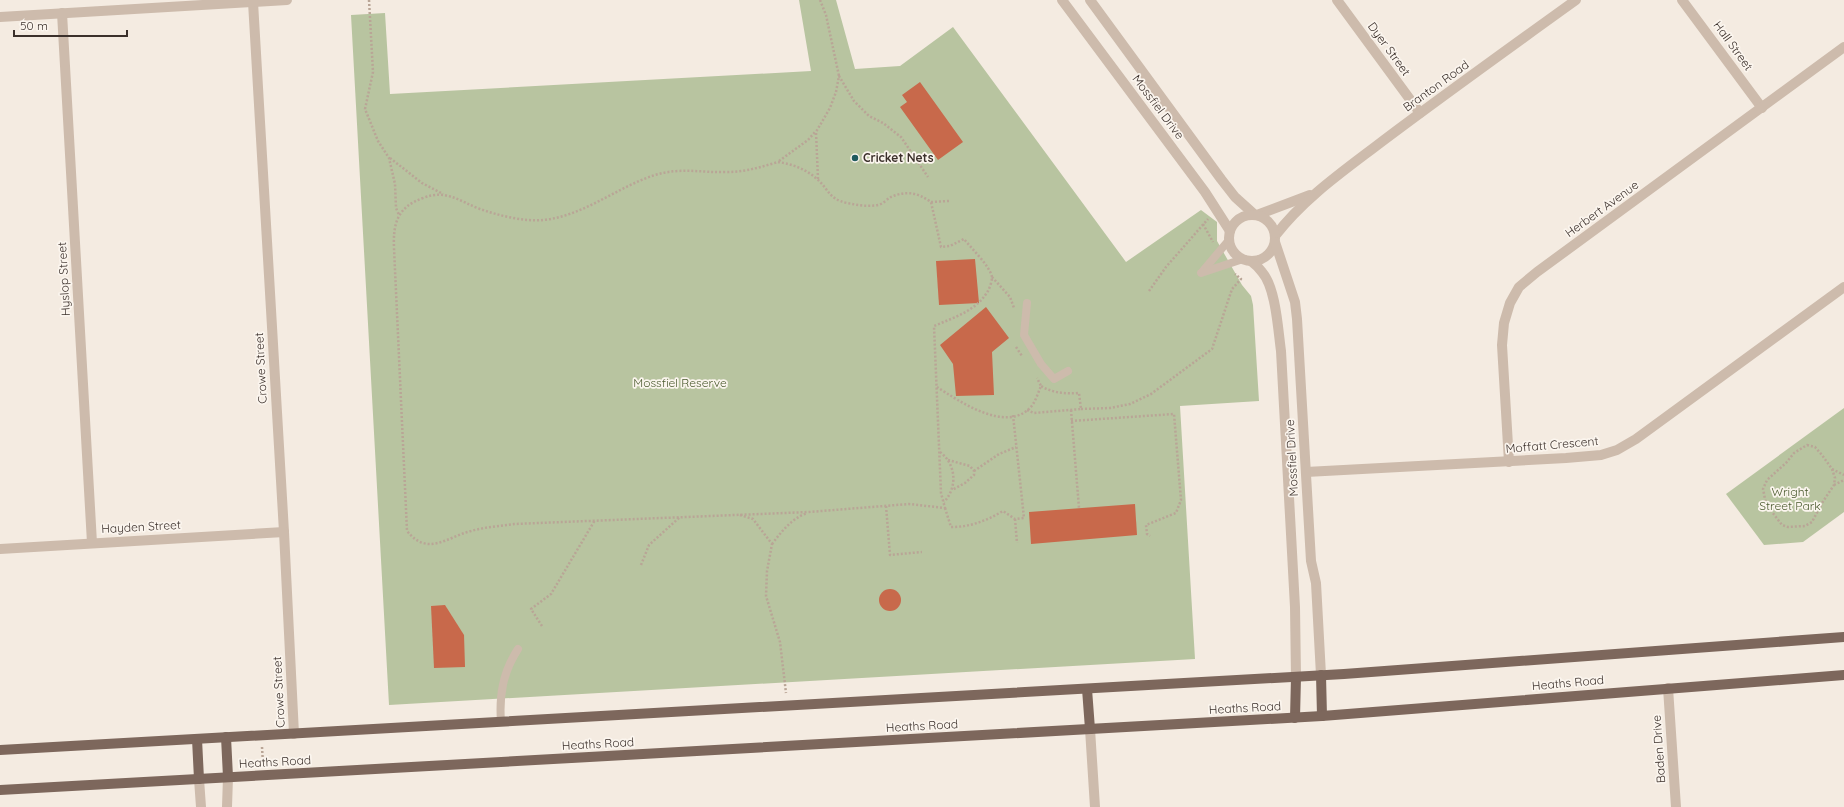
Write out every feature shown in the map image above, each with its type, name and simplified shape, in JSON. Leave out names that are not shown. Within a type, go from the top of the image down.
[{"type":"main road","name":"Heaths Road","points":[[0,750],[1321,676],[1844,637]]},
{"type":"main road","name":"Heaths Road","points":[[0,790],[1295,718],[1844,674]]},
{"type":"main road","points":[[1321,676],[1322,716]]},
{"type":"main road","points":[[1295,718],[1296,677]]},
{"type":"main road","points":[[1087,688],[1090,729]]},
{"type":"main road","points":[[226,737],[228,777]]},
{"type":"main road","points":[[197,739],[199,779]]},
{"type":"street","points":[[0,17],[287,0]]},
{"type":"street","name":"Mossfiel Drive","points":[[1062,0],[1205,192],[1230,236]]},
{"type":"street","name":"Mossfiel Drive","points":[[1090,0],[1225,185],[1236,198],[1256,215]]},
{"type":"street","name":"Dyer Street","points":[[1337,0],[1420,113]]},
{"type":"street","name":"Branton Road","points":[[1275,239],[1290,216],[1314,194],[1420,113],[1576,0]]},
{"type":"street","name":"Hall Street","points":[[1682,0],[1762,108]]},
{"type":"street","name":"Crowe Street","points":[[253,2],[284,532],[294,734]]},
{"type":"street","name":"Hyslop Street","points":[[62,13],[92,543]]},
{"type":"street","name":"Herbert Avenue","points":[[1509,462],[1502,345],[1504,323],[1510,303],[1519,287],[1536,272],[1844,47]]},
{"type":"street","name":"Branton Road","points":[[1256,215],[1314,194]]},
{"type":"street","points":[[1247,215],[1256,215],[1270,223],[1275,239],[1269,253],[1264,258],[1247,260],[1234,252],[1230,236],[1234,224],[1240,219],[1247,215]]},
{"type":"street","name":"Mossfiel Drive","points":[[1275,239],[1295,303],[1312,561],[1316,583],[1321,676]]},
{"type":"street","name":"Mossfiel Drive","points":[[1247,260],[1263,272],[1269,285],[1276,313],[1281,352],[1295,607],[1296,677]]},
{"type":"street","name":"Moffatt Crescent","points":[[1287,473],[1509,462],[1601,455],[1617,450],[1636,439],[1844,287]]},
{"type":"street","name":"Hayden Street","points":[[0,549],[284,532]]},
{"type":"street","name":"Baden Drive","points":[[1668,688],[1676,807]]},
{"type":"street","points":[[1090,729],[1095,807]]},
{"type":"street","points":[[227,807],[228,777]]},
{"type":"street","points":[[199,779],[201,807]]},
{"type":"lane","points":[[1230,236],[1201,273],[1247,260]]},
{"type":"lane","points":[[1027,303],[1024,335],[1041,364],[1054,379],[1068,371]]},
{"type":"lane","points":[[501,722],[500,701],[504,676],[509,662],[518,649]]},
{"type":"path","points":[[369,0],[373,72],[366,109],[378,141],[389,158],[395,184],[396,208],[399,215]]},
{"type":"path","points":[[820,0],[826,15],[839,76],[854,101],[869,116],[883,123],[901,137],[928,177]]},
{"type":"path","points":[[389,158],[422,183],[448,196],[480,209],[506,216],[542,220],[567,215],[654,176],[679,170],[727,172],[752,169],[778,162],[803,144],[816,132],[830,108],[836,92],[839,76]]},
{"type":"path","points":[[816,132],[818,179]]},
{"type":"path","points":[[778,162],[791,164],[818,179],[831,196],[845,203],[864,206],[880,205],[890,198],[905,192],[920,195],[931,202],[949,201]]},
{"type":"path","points":[[448,196],[437,194],[422,198],[409,205],[399,215],[394,229],[407,531],[414,540],[424,544],[436,544],[471,531],[514,524],[809,512],[909,504],[945,508]]},
{"type":"path","points":[[931,202],[941,247],[950,246],[964,239],[987,268],[992,277],[1010,298],[1014,306],[1013,313]]},
{"type":"path","points":[[1149,291],[1166,267],[1203,224],[1212,216]]},
{"type":"path","points":[[1203,224],[1216,246]]},
{"type":"path","points":[[1027,410],[1034,413],[1110,408],[1151,394],[1212,349],[1232,289],[1241,279],[1232,272]]},
{"type":"path","points":[[992,277],[990,286],[983,299],[972,309],[934,326],[941,493],[950,527],[965,527],[988,520],[1003,511],[1015,519],[1024,518],[1013,415]]},
{"type":"path","points":[[1014,340],[1017,351],[1026,361]]},
{"type":"path","points":[[1034,373],[1041,386],[1049,391],[1063,394],[1079,393],[1081,409]]},
{"type":"path","points":[[937,387],[965,405],[981,412],[999,417],[1017,415],[1030,408],[1041,386]]},
{"type":"path","points":[[1070,410],[1079,508]]},
{"type":"path","points":[[1072,421],[1174,414],[1181,500],[1176,513],[1146,525],[1147,534],[1150,536]]},
{"type":"path","points":[[1807,445],[1815,447],[1832,469],[1835,478],[1834,485],[1812,522],[1805,526],[1788,527],[1782,525],[1766,504],[1763,489],[1767,480],[1786,463],[1794,453],[1807,445]]},
{"type":"path","points":[[952,490],[965,483],[974,475],[974,471],[999,454],[1016,447]]},
{"type":"path","points":[[940,452],[948,460],[954,483],[950,495],[944,503]]},
{"type":"path","points":[[948,460],[970,466],[974,471]]},
{"type":"path","points":[[1832,469],[1844,475]]},
{"type":"path","points":[[1834,485],[1844,480]]},
{"type":"path","points":[[886,506],[890,555],[922,552]]},
{"type":"path","points":[[788,706],[780,642],[766,596],[767,571],[772,544],[796,517],[809,512]]},
{"type":"path","points":[[738,514],[753,519],[772,544]]},
{"type":"path","points":[[641,565],[649,545],[680,517]]},
{"type":"path","points":[[1015,519],[1017,543]]},
{"type":"path","points":[[542,626],[531,609],[551,594],[595,520]]},
{"type":"path","points":[[262,746],[262,764],[270,764]]},
{"type":"green space","name":"Mossfiel Reserve","points":[[799,0],[836,0],[855,69],[900,66],[953,27],[1126,262],[1201,210],[1217,222],[1217,241],[1242,285],[1251,296],[1253,305],[1259,401],[1180,406],[1195,659],[389,705],[351,15],[385,13],[390,94],[811,71]]},
{"type":"green space","name":"Wright Street Park","points":[[1844,408],[1844,512],[1803,542],[1764,545],[1726,494]]},
{"type":"building","points":[[920,82],[963,142],[938,160],[900,107],[907,102],[902,95]]},
{"type":"building","points":[[975,259],[979,303],[939,305],[936,261]]},
{"type":"building","points":[[986,307],[1009,338],[992,352],[994,395],[956,396],[953,364],[940,345]]},
{"type":"building","points":[[1135,504],[1137,535],[1031,544],[1029,512]]},
{"type":"building","points":[[890,589],[898,592],[901,600],[898,608],[890,611],[882,608],[879,600],[882,592]]},
{"type":"building","points":[[445,605],[464,635],[465,667],[434,668],[431,606]]},
{"type":"place","name":"Cricket Nets","points":[[855,158]]}]
